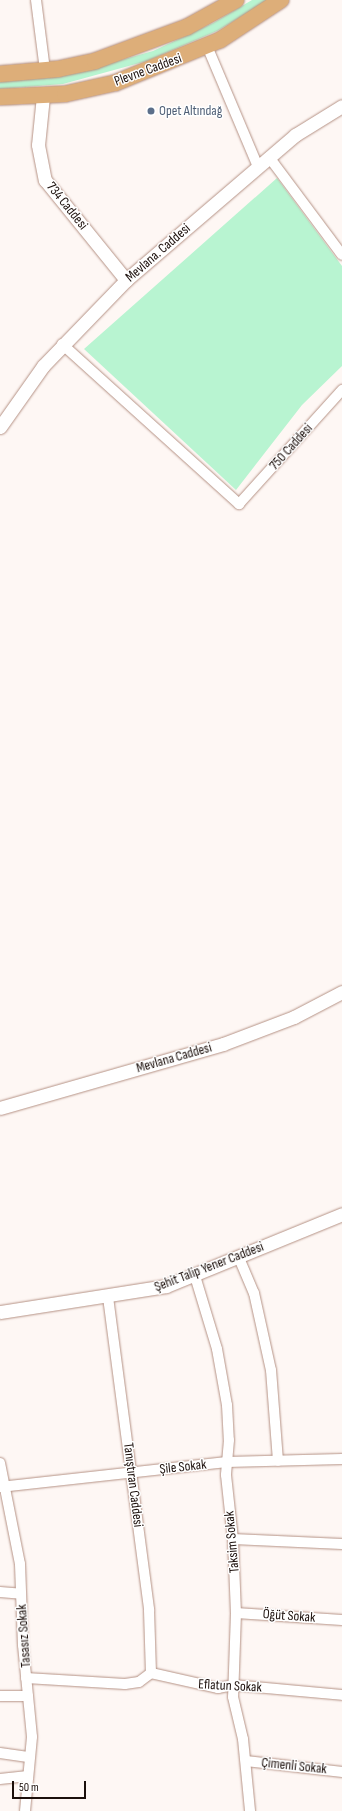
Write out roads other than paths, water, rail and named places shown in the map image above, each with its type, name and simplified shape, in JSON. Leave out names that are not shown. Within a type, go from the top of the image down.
[{"type":"main road","name":"Plevne Caddesi","points":[[0,74],[46,70],[95,61],[149,43],[187,27],[236,0]]},
{"type":"main road","name":"Plevne Caddesi","points":[[0,97],[43,96],[115,83],[207,46],[236,31],[281,0]]},
{"type":"street","points":[[36,0],[46,70]]},
{"type":"street","points":[[207,46],[258,167]]},
{"type":"street","name":"734 Caddesi","points":[[43,96],[38,145],[45,180],[126,280]]},
{"type":"street","name":"Mevlana. Caddesi","points":[[0,427],[43,366],[62,344],[126,280],[295,135],[342,106]]},
{"type":"street","points":[[269,157],[342,255]]},
{"type":"street","name":"750 Caddesi","points":[[62,344],[239,504],[342,390]]},
{"type":"street","name":"Mevlana Caddesi","points":[[0,1108],[223,1044],[294,1017],[342,992]]},
{"type":"street","name":"Şehit Talip Yener Caddesi","points":[[0,1312],[108,1297],[157,1288],[195,1276],[341,1218]]},
{"type":"street","points":[[239,1258],[254,1293],[271,1370],[278,1461]]},
{"type":"street","name":"Taksim Sokak","points":[[195,1276],[212,1333],[224,1383],[229,1430],[227,1485],[233,1539],[236,1613],[233,1685],[234,1706],[246,1761],[250,1811]]},
{"type":"street","name":"Tanıştıran Caddesi","points":[[108,1297],[149,1610],[152,1673]]},
{"type":"street","name":"Şile Sokak","points":[[3,1487],[227,1462],[342,1459]]},
{"type":"street","name":"Tasasız Sokak","points":[[0,1463],[3,1487],[20,1564],[26,1678],[32,1737],[25,1811]]},
{"type":"street","points":[[233,1539],[342,1544]]},
{"type":"street","points":[[0,1592],[21,1594]]},
{"type":"street","name":"Öğüt Sokak","points":[[236,1613],[342,1620]]},
{"type":"street","points":[[26,1678],[125,1684],[139,1682],[152,1673]]},
{"type":"street","name":"Eflatun Sokak","points":[[152,1673],[199,1685],[218,1688],[233,1685],[342,1695]]},
{"type":"street","points":[[0,1696],[28,1696]]},
{"type":"street","points":[[0,1754],[30,1757]]},
{"type":"street","name":"Çimenli Sokak","points":[[246,1761],[342,1772]]},
{"type":"street","points":[[0,1780],[28,1776]]},
{"type":"place","name":"Opet Altındağ","points":[[151,111]]}]
